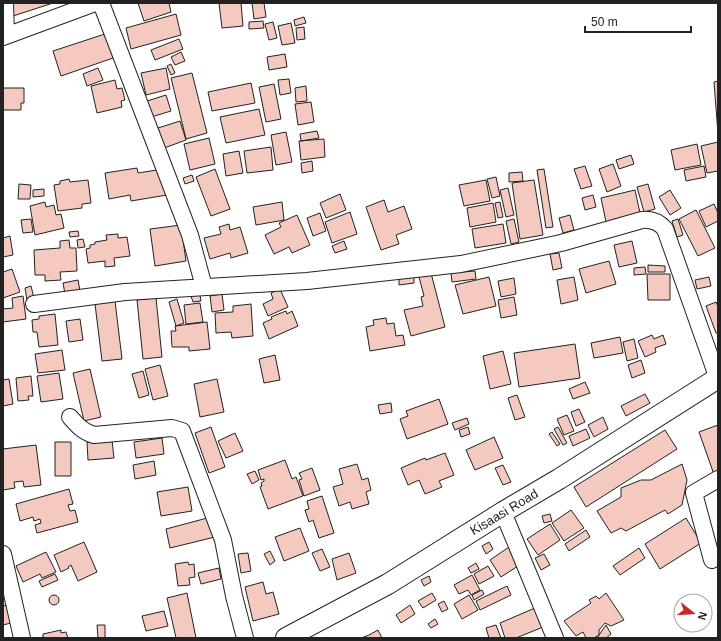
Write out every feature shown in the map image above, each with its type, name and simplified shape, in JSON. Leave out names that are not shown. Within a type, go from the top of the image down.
[{"type":"main road","name":"Kisaasi Road","points":[[286,638],[388,584],[559,479],[718,378]]},
{"type":"street","points":[[5,3],[4,36],[95,3]]},
{"type":"street","points":[[101,3],[190,235],[204,287]]},
{"type":"street","points":[[34,304],[125,292],[307,281],[461,264],[554,245],[649,219],[661,224],[665,229],[718,378]]},
{"type":"street","points":[[70,417],[83,431],[94,435],[172,428],[182,431],[223,540],[234,596],[245,638]]},
{"type":"street","points":[[712,560],[694,493],[718,479]]},
{"type":"street","points":[[503,512],[555,638]]},
{"type":"street","points":[[3,554],[7,595],[22,638]]},
{"type":"building","points":[[10,3],[53,3],[13,16]]},
{"type":"building","points":[[138,3],[169,3],[171,12],[144,21]]},
{"type":"building","points":[[219,3],[241,3],[243,26],[222,28]]},
{"type":"building","points":[[252,3],[264,3],[266,17],[254,19]]},
{"type":"building","points":[[176,14],[181,35],[131,49],[126,28]]},
{"type":"building","points":[[304,17],[306,23],[295,26],[294,20]]},
{"type":"building","points":[[263,21],[264,28],[249,29],[249,22]]},
{"type":"building","points":[[273,22],[277,38],[269,40],[265,24]]},
{"type":"building","points":[[291,23],[295,43],[282,45],[278,26]]},
{"type":"building","points":[[304,27],[305,39],[297,40],[296,28]]},
{"type":"building","points":[[108,33],[116,57],[61,76],[53,51]]},
{"type":"building","points":[[179,39],[183,49],[155,60],[151,50]]},
{"type":"building","points":[[181,52],[185,61],[175,65],[171,57]]},
{"type":"building","points":[[285,54],[287,67],[269,70],[267,57]]},
{"type":"building","points":[[171,64],[175,73],[171,75],[167,66]]},
{"type":"building","points":[[98,68],[103,80],[87,86],[83,74]]},
{"type":"building","points":[[166,68],[170,89],[146,95],[141,73]]},
{"type":"building","points":[[192,73],[207,133],[186,139],[171,78]]},
{"type":"building","points":[[289,79],[291,93],[280,95],[278,80]]},
{"type":"building","points":[[115,80],[117,89],[122,88],[125,100],[121,101],[122,107],[97,113],[91,86]]},
{"type":"building","points":[[718,81],[718,134],[714,82]]},
{"type":"building","points":[[251,83],[255,103],[212,111],[208,92]]},
{"type":"building","points":[[274,84],[281,119],[266,122],[259,87]]},
{"type":"building","points":[[306,86],[307,101],[296,102],[295,88]]},
{"type":"building","points":[[3,88],[24,88],[24,103],[21,103],[21,110],[3,110]]},
{"type":"building","points":[[166,95],[171,111],[151,117],[147,101]]},
{"type":"building","points":[[311,102],[314,122],[298,125],[295,104]]},
{"type":"building","points":[[259,109],[265,135],[226,143],[220,117]]},
{"type":"building","points":[[180,121],[186,140],[164,148],[158,128]]},
{"type":"building","points":[[317,131],[319,138],[301,141],[300,134]]},
{"type":"building","points":[[286,132],[292,162],[276,165],[271,135]]},
{"type":"building","points":[[209,138],[215,164],[190,170],[184,144]]},
{"type":"building","points":[[324,139],[325,157],[301,160],[299,141]]},
{"type":"building","points":[[718,142],[718,171],[707,173],[701,146]]},
{"type":"building","points":[[697,144],[701,165],[675,170],[671,150]]},
{"type":"building","points":[[271,147],[273,170],[247,173],[244,151]]},
{"type":"building","points":[[239,151],[243,173],[226,176],[223,154]]},
{"type":"building","points":[[631,155],[634,164],[619,169],[616,160]]},
{"type":"building","points":[[312,161],[313,171],[302,173],[301,163]]},
{"type":"building","points":[[613,164],[621,186],[607,192],[599,169]]},
{"type":"building","points":[[585,166],[592,186],[581,189],[574,169]]},
{"type":"building","points":[[704,166],[706,177],[686,181],[684,170]]},
{"type":"building","points":[[137,168],[138,173],[163,169],[167,195],[131,201],[130,195],[109,199],[105,173]]},
{"type":"building","points":[[215,169],[230,209],[211,216],[196,177]]},
{"type":"building","points":[[544,169],[553,227],[546,228],[537,170]]},
{"type":"building","points":[[522,172],[523,181],[509,182],[509,173]]},
{"type":"building","points":[[192,175],[194,181],[185,184],[183,178]]},
{"type":"building","points":[[496,177],[500,196],[492,198],[487,179]]},
{"type":"building","points":[[69,179],[70,182],[88,180],[91,203],[82,204],[82,208],[58,211],[54,185],[60,184],[60,181]]},
{"type":"building","points":[[486,180],[490,201],[464,206],[459,185]]},
{"type":"building","points":[[534,180],[543,235],[520,239],[512,183]]},
{"type":"building","points":[[19,184],[31,185],[30,199],[18,199]]},
{"type":"building","points":[[648,184],[655,209],[644,212],[637,187]]},
{"type":"building","points":[[508,188],[514,215],[506,217],[500,190]]},
{"type":"building","points":[[44,189],[44,196],[33,197],[33,190]]},
{"type":"building","points":[[635,190],[640,213],[606,222],[601,198]]},
{"type":"building","points":[[670,190],[681,208],[670,215],[659,197]]},
{"type":"building","points":[[340,194],[346,210],[326,218],[320,203]]},
{"type":"building","points":[[593,195],[596,207],[585,210],[582,198]]},
{"type":"building","points":[[384,200],[388,212],[404,206],[412,229],[396,235],[399,244],[381,250],[366,207]]},
{"type":"building","points":[[45,202],[46,207],[54,205],[56,215],[61,214],[64,228],[35,235],[30,206]]},
{"type":"building","points":[[282,202],[284,220],[256,225],[253,207]]},
{"type":"building","points":[[500,202],[503,217],[498,218],[495,203]]},
{"type":"building","points":[[493,203],[496,222],[470,227],[467,208]]},
{"type":"building","points":[[714,204],[718,213],[718,221],[706,227],[699,211]]},
{"type":"building","points":[[696,210],[715,248],[698,256],[679,219]]},
{"type":"building","points":[[350,212],[357,234],[332,243],[325,222]]},
{"type":"building","points":[[320,213],[326,231],[313,236],[307,218]]},
{"type":"building","points":[[297,215],[310,245],[292,253],[289,247],[274,254],[265,235],[281,227],[279,223]]},
{"type":"building","points":[[570,215],[574,230],[563,233],[559,218]]},
{"type":"building","points":[[31,219],[33,232],[23,233],[21,220]]},
{"type":"building","points":[[514,219],[519,242],[511,244],[506,221]]},
{"type":"building","points":[[678,219],[683,235],[677,237],[672,221]]},
{"type":"building","points":[[229,224],[230,230],[240,227],[248,253],[231,258],[230,253],[210,259],[204,238],[221,234],[219,227]]},
{"type":"building","points":[[503,224],[506,243],[475,248],[472,229]]},
{"type":"building","points":[[181,225],[186,261],[155,266],[150,229]]},
{"type":"building","points":[[78,231],[79,236],[70,237],[69,232]]},
{"type":"building","points":[[118,234],[118,238],[127,237],[130,256],[114,258],[115,266],[105,267],[105,261],[88,263],[86,249],[90,248],[90,245],[95,244],[95,242],[107,240],[106,235]]},
{"type":"building","points":[[10,236],[13,255],[3,257],[3,238]]},
{"type":"building","points":[[83,239],[85,247],[78,248],[77,240]]},
{"type":"building","points":[[69,240],[70,248],[76,248],[77,271],[60,272],[61,280],[45,281],[45,275],[35,275],[34,250],[60,248],[60,241]]},
{"type":"building","points":[[344,241],[347,249],[335,253],[332,246]]},
{"type":"building","points":[[632,241],[637,263],[619,267],[614,245]]},
{"type":"building","points":[[559,253],[562,268],[553,270],[550,254]]},
{"type":"building","points":[[609,261],[616,284],[586,293],[579,269]]},
{"type":"building","points":[[648,265],[665,266],[665,272],[648,272]]},
{"type":"building","points":[[645,267],[646,274],[634,275],[634,268]]},
{"type":"building","points":[[12,269],[20,292],[3,298],[3,272]]},
{"type":"building","points":[[475,271],[476,279],[452,282],[451,273]]},
{"type":"building","points":[[431,273],[445,327],[411,336],[404,310],[423,306],[421,297],[424,296],[419,277]]},
{"type":"building","points":[[647,274],[670,274],[670,300],[648,300]]},
{"type":"building","points":[[414,275],[414,283],[399,285],[399,277]]},
{"type":"building","points":[[489,277],[496,306],[463,314],[455,285]]},
{"type":"building","points":[[574,277],[578,300],[561,304],[557,280]]},
{"type":"building","points":[[709,277],[711,286],[697,289],[695,280]]},
{"type":"building","points":[[514,278],[516,294],[501,297],[498,281]]},
{"type":"building","points":[[78,280],[80,291],[65,294],[63,283]]},
{"type":"building","points":[[31,286],[34,298],[27,300],[25,288]]},
{"type":"building","points":[[280,289],[288,307],[268,316],[263,304],[273,299],[271,293]]},
{"type":"building","points":[[222,294],[224,310],[212,312],[210,296]]},
{"type":"building","points":[[200,295],[201,301],[193,302],[191,296]]},
{"type":"building","points":[[23,296],[26,319],[3,322],[3,309],[13,308],[12,298]]},
{"type":"building","points":[[514,297],[517,315],[501,318],[498,300]]},
{"type":"building","points":[[156,298],[162,357],[143,359],[137,300]]},
{"type":"building","points":[[177,299],[184,323],[176,326],[169,302]]},
{"type":"building","points":[[115,301],[122,359],[102,361],[95,304]]},
{"type":"building","points":[[716,302],[718,307],[718,333],[716,333],[706,306]]},
{"type":"building","points":[[200,303],[203,322],[186,324],[184,305]]},
{"type":"building","points":[[251,304],[253,336],[232,338],[231,332],[216,333],[215,313],[233,312],[233,306]]},
{"type":"building","points":[[286,311],[287,314],[292,311],[298,326],[269,339],[263,323],[272,319],[271,317]]},
{"type":"building","points":[[55,314],[58,345],[39,347],[37,332],[33,332],[32,320],[39,319],[39,316]]},
{"type":"building","points":[[386,318],[387,324],[394,323],[396,336],[403,335],[405,345],[370,351],[366,327],[374,325],[373,320]]},
{"type":"building","points":[[80,319],[83,340],[69,342],[66,321]]},
{"type":"building","points":[[207,322],[210,349],[189,351],[189,347],[172,347],[171,331],[176,331],[175,326]]},
{"type":"building","points":[[652,335],[654,339],[663,335],[666,344],[655,348],[656,352],[645,357],[638,341]]},
{"type":"building","points":[[620,337],[623,353],[594,358],[591,343]]},
{"type":"building","points":[[634,339],[638,358],[627,361],[623,342]]},
{"type":"building","points":[[575,344],[580,378],[519,387],[514,353]]},
{"type":"building","points":[[62,350],[65,370],[38,373],[35,354]]},
{"type":"building","points":[[503,351],[511,384],[490,389],[483,356]]},
{"type":"building","points":[[275,355],[280,380],[264,383],[259,359]]},
{"type":"building","points":[[641,360],[645,373],[632,378],[628,365]]},
{"type":"building","points":[[160,365],[168,396],[153,400],[145,369]]},
{"type":"building","points":[[90,369],[101,417],[84,421],[73,373]]},
{"type":"building","points":[[143,371],[149,395],[139,398],[132,374]]},
{"type":"building","points":[[59,373],[63,399],[41,402],[37,376]]},
{"type":"building","points":[[31,376],[33,396],[28,396],[29,400],[18,401],[16,378]]},
{"type":"building","points":[[9,379],[13,404],[3,406],[3,380]]},
{"type":"building","points":[[217,379],[224,412],[200,417],[194,384]]},
{"type":"building","points":[[585,382],[590,393],[573,399],[569,389]]},
{"type":"building","points":[[645,394],[650,403],[626,416],[621,406]]},
{"type":"building","points":[[517,395],[525,417],[515,420],[508,398]]},
{"type":"building","points":[[439,399],[448,424],[407,439],[400,419],[408,416],[406,411]]},
{"type":"building","points":[[391,403],[392,412],[380,414],[378,405]]},
{"type":"building","points":[[579,409],[585,422],[576,426],[571,412]]},
{"type":"building","points":[[567,415],[574,431],[564,435],[557,419]]},
{"type":"building","points":[[603,417],[608,429],[594,437],[588,425]]},
{"type":"building","points":[[467,418],[469,424],[455,430],[452,423]]},
{"type":"building","points":[[718,425],[718,483],[717,483],[699,432]]},
{"type":"building","points":[[211,427],[225,467],[209,473],[195,433]]},
{"type":"building","points":[[468,427],[470,434],[461,437],[459,430]]},
{"type":"building","points":[[558,427],[567,443],[563,445],[554,429]]},
{"type":"building","points":[[586,429],[590,438],[573,446],[569,436]]},
{"type":"building","points":[[665,430],[677,449],[586,507],[574,487]]},
{"type":"building","points":[[552,432],[560,444],[557,446],[549,434]]},
{"type":"building","points":[[235,433],[243,451],[226,458],[218,441]]},
{"type":"building","points":[[494,437],[503,458],[475,470],[466,450]]},
{"type":"building","points":[[162,438],[164,454],[136,458],[134,442]]},
{"type":"building","points":[[112,440],[114,458],[88,460],[87,442]]},
{"type":"building","points":[[55,442],[71,442],[71,476],[55,476]]},
{"type":"building","points":[[36,445],[41,485],[24,487],[23,481],[14,482],[15,488],[3,490],[3,449]]},
{"type":"building","points":[[445,453],[454,475],[439,481],[442,487],[425,494],[419,480],[408,485],[401,468],[425,458],[426,460]]},
{"type":"building","points":[[285,460],[292,479],[296,477],[303,496],[268,509],[260,487],[262,486],[261,483],[264,479],[261,480],[258,470]]},
{"type":"building","points":[[154,461],[156,475],[135,479],[133,465]]},
{"type":"building","points":[[357,464],[362,480],[368,478],[371,490],[366,492],[369,504],[352,509],[350,502],[339,506],[333,487],[343,484],[339,469]]},
{"type":"building","points":[[682,464],[687,480],[682,505],[668,514],[665,510],[626,531],[621,528],[611,533],[597,511],[621,497],[621,488],[641,480],[651,480]]},
{"type":"building","points":[[503,465],[511,482],[503,485],[495,468]]},
{"type":"building","points":[[312,468],[320,490],[304,496],[299,480],[302,479],[299,473]]},
{"type":"building","points":[[255,471],[259,480],[252,484],[247,474]]},
{"type":"building","points":[[188,487],[192,511],[161,516],[157,492]]},
{"type":"building","points":[[69,489],[73,504],[68,505],[70,511],[75,510],[78,522],[37,533],[35,525],[41,523],[40,519],[34,521],[33,517],[20,521],[16,504]]},
{"type":"building","points":[[322,496],[334,533],[319,538],[313,520],[309,522],[305,510],[309,509],[307,501]]},
{"type":"building","points":[[571,510],[584,528],[564,541],[552,523]]},
{"type":"building","points":[[550,514],[552,521],[544,523],[542,516]]},
{"type":"building","points":[[211,517],[215,537],[170,548],[166,529]]},
{"type":"building","points":[[686,518],[701,543],[660,569],[645,544]]},
{"type":"building","points":[[550,524],[560,540],[538,555],[527,539]]},
{"type":"building","points":[[300,528],[309,551],[284,561],[275,537]]},
{"type":"building","points":[[586,530],[590,537],[569,551],[565,544]]},
{"type":"building","points":[[84,542],[97,572],[78,581],[71,565],[68,567],[69,568],[61,572],[54,555]]},
{"type":"building","points":[[489,542],[493,549],[486,554],[482,546]]},
{"type":"building","points":[[509,547],[521,564],[501,577],[490,560]]},
{"type":"building","points":[[639,548],[645,558],[620,575],[613,566]]},
{"type":"building","points":[[322,549],[330,567],[320,571],[312,553]]},
{"type":"building","points":[[270,551],[275,561],[270,565],[264,554]]},
{"type":"building","points":[[46,552],[56,572],[42,578],[40,574],[23,582],[16,566]]},
{"type":"building","points":[[248,553],[251,571],[241,573],[238,554]]},
{"type":"building","points":[[349,553],[356,573],[337,580],[332,559]]},
{"type":"building","points":[[544,554],[550,565],[541,570],[535,558]]},
{"type":"building","points":[[188,562],[189,565],[194,564],[195,577],[189,578],[190,585],[178,586],[175,564]]},
{"type":"building","points":[[476,563],[479,569],[471,573],[468,568]]},
{"type":"building","points":[[488,566],[494,576],[479,584],[474,574]]},
{"type":"building","points":[[219,568],[221,579],[201,584],[198,573]]},
{"type":"building","points":[[55,574],[58,580],[42,587],[39,581]]},
{"type":"building","points":[[472,575],[480,590],[471,595],[468,590],[459,594],[454,585]]},
{"type":"building","points":[[429,576],[431,582],[424,586],[421,580]]},
{"type":"building","points":[[263,582],[266,594],[273,592],[279,614],[253,621],[245,587]]},
{"type":"building","points":[[507,586],[511,595],[480,610],[476,601]]},
{"type":"building","points":[[482,590],[484,594],[474,600],[472,595]]},
{"type":"building","points":[[187,593],[196,638],[176,638],[167,598]]},
{"type":"building","points":[[432,593],[436,600],[423,608],[418,601]]},
{"type":"building","points":[[606,593],[624,620],[611,626],[605,623],[599,630],[599,635],[594,638],[586,638],[583,632],[576,636],[564,621],[591,603],[589,600],[596,596],[599,599]]},
{"type":"building","points":[[52,595],[56,595],[58,596],[58,604],[52,605],[49,602],[49,598]]},
{"type":"building","points":[[469,595],[478,610],[462,619],[454,604]]},
{"type":"building","points":[[444,601],[448,609],[442,612],[438,604]]},
{"type":"building","points":[[7,605],[11,623],[3,625],[3,606]]},
{"type":"building","points":[[410,605],[415,614],[401,623],[396,615]]},
{"type":"building","points":[[535,608],[543,627],[516,638],[505,638],[500,623]]},
{"type":"building","points":[[164,611],[168,626],[146,631],[142,616]]},
{"type":"building","points":[[435,619],[438,624],[431,628],[428,624]]},
{"type":"building","points":[[97,625],[105,625],[105,638],[98,638]]},
{"type":"building","points":[[496,625],[501,638],[489,638],[486,628]]},
{"type":"building","points":[[606,625],[611,634],[606,638],[597,638]]},
{"type":"building","points":[[61,630],[61,633],[66,632],[68,638],[41,638],[43,637],[43,634]]},
{"type":"building","points":[[378,630],[382,638],[361,638],[369,635]]}]
